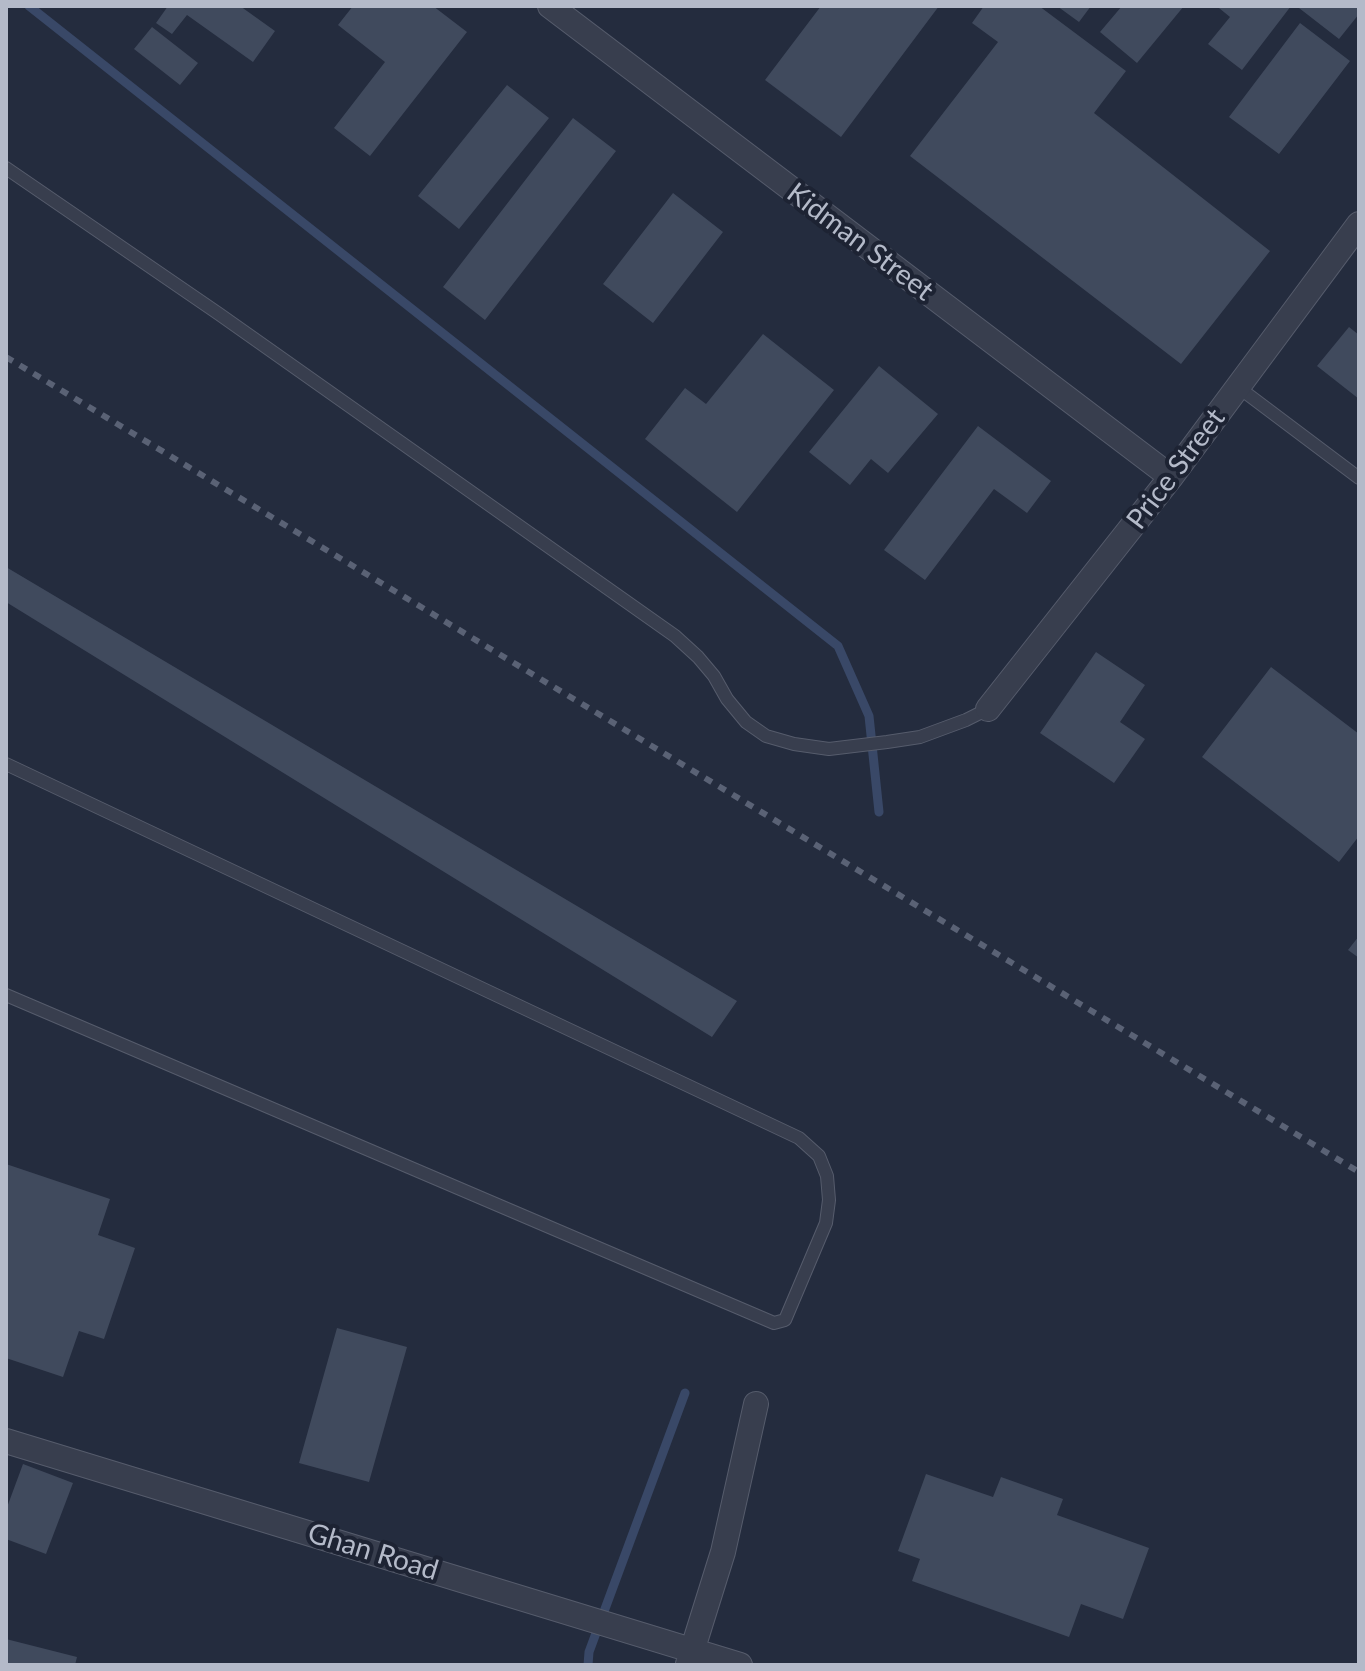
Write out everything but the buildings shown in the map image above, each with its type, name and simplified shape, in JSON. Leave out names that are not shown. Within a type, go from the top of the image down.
[{"type":"street","name":"Kidman Street","points":[[550,6],[1171,477]]},
{"type":"street","name":"Price Street","points":[[988,709],[1171,477],[1359,224]]},
{"type":"street","points":[[690,1658],[723,1552],[756,1404]]},
{"type":"street","name":"Ghan Road","points":[[6,1441],[564,1609],[623,1628],[690,1658],[740,1665]]},
{"type":"lane","points":[[6,168],[232,323],[675,636],[706,666],[746,722],[766,736],[829,749],[887,742],[920,737],[988,709]]},
{"type":"lane","points":[[1238,387],[1359,478]]},
{"type":"lane","points":[[6,764],[799,1138],[819,1156],[827,1176],[829,1200],[826,1223],[785,1320],[774,1323],[6,995]]},
{"type":"waterway","points":[[29,6],[838,646],[869,716],[879,812]]},
{"type":"waterway","points":[[588,1665],[589,1652],[685,1393]]},
{"type":"railway","points":[[6,357],[1359,1172]]}]
